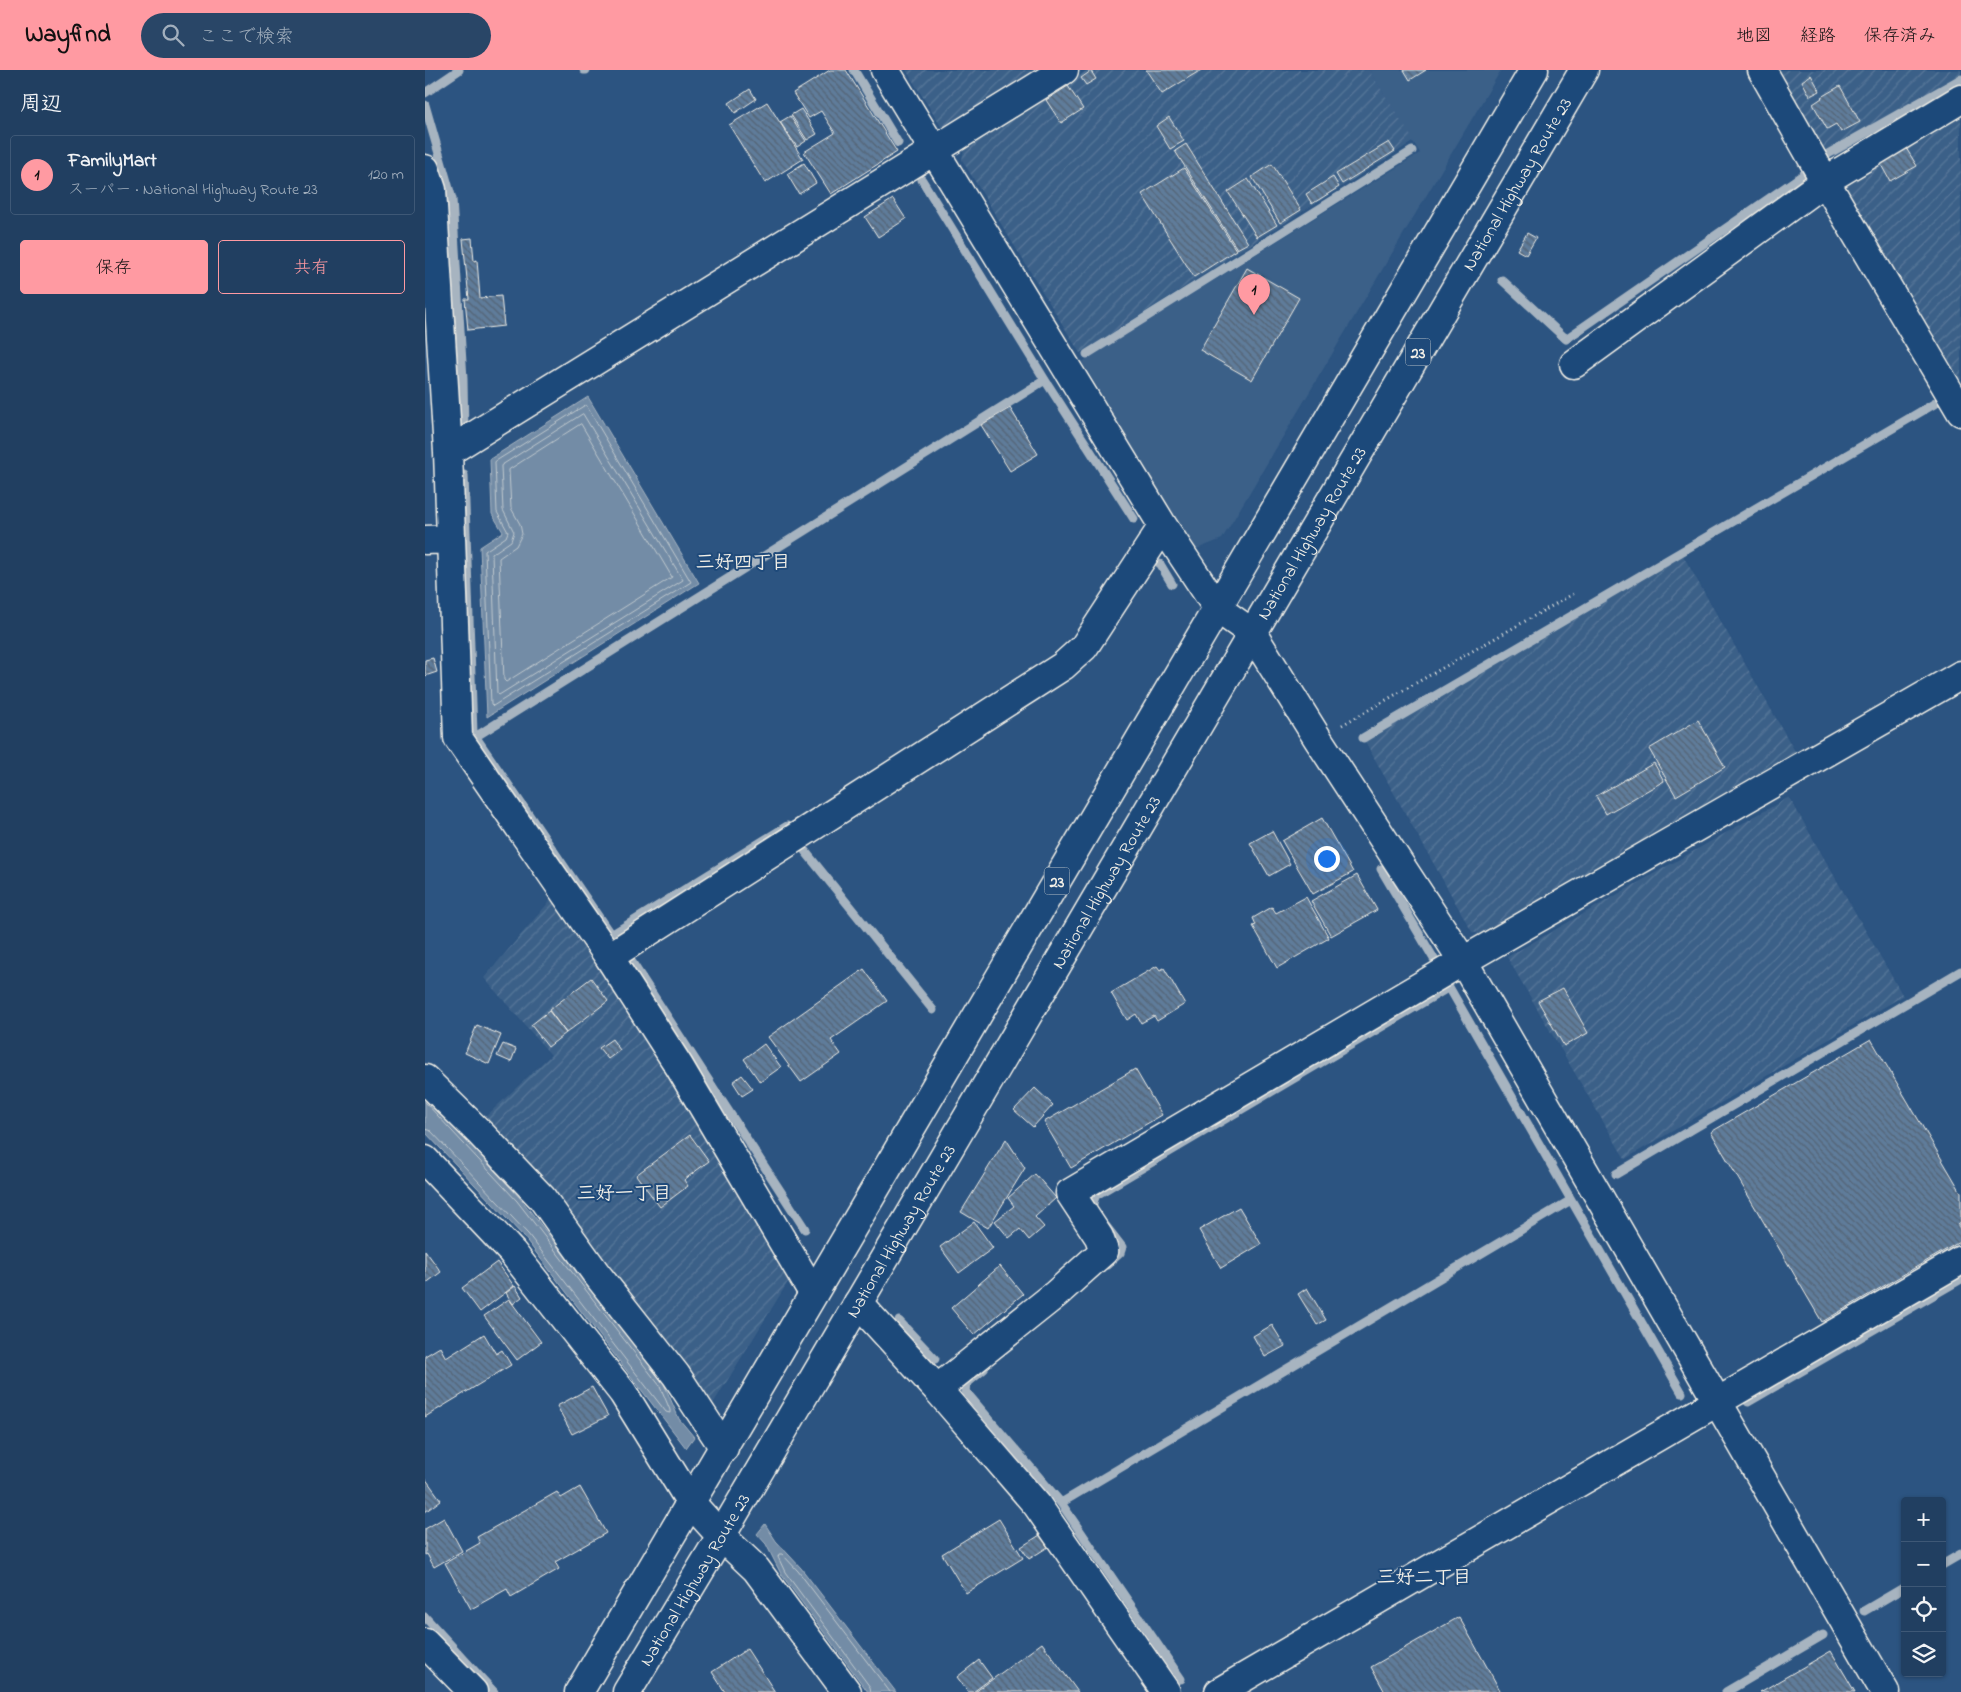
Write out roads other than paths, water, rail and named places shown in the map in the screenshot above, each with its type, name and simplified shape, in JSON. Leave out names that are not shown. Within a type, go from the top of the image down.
[{"type":"main road","points":[[885,70],[1163,526],[1217,609],[1252,633],[1318,739],[1463,961],[1885,1692]]},
{"type":"main road","points":[[440,446],[935,151],[1064,70]]},
{"type":"main road","name":"23","points":[[579,1692],[1534,70]]},
{"type":"main road","name":"National Highway Route 23","points":[[627,1692],[721,1536],[1584,70]]},
{"type":"main road","points":[[1762,70],[1961,412]]},
{"type":"main road","points":[[1574,364],[1825,181],[1961,99]]},
{"type":"main road","points":[[427,183],[440,446],[438,539],[458,738],[609,957],[679,1066],[813,1293]]},
{"type":"main road","points":[[609,957],[1063,666],[1084,647],[1163,526]]},
{"type":"main road","points":[[937,1389],[1056,1294],[1104,1251],[1099,1237],[1070,1193],[1463,961],[1961,675]]},
{"type":"main road","points":[[425,1079],[542,1198],[595,1272],[676,1375],[724,1448]]},
{"type":"main road","points":[[425,1160],[512,1252],[623,1393],[691,1503],[721,1536],[756,1569],[847,1692]]},
{"type":"main road","points":[[1219,1692],[1961,1260]]},
{"type":"main road","points":[[858,1303],[937,1389],[1037,1504],[1166,1692]]},
{"type":"main road","points":[[425,1643],[473,1692]]},
{"type":"water","points":[[588,397],[699,583],[487,717],[480,547],[503,532],[492,514],[490,459]]},
{"type":"water","points":[[425,1095],[520,1198],[664,1384],[679,1419],[694,1437],[686,1448],[524,1237],[425,1132]]},
{"type":"water","points":[[765,1524],[776,1541],[801,1568],[896,1692],[868,1692],[781,1574],[766,1544],[757,1534]]},
{"type":"waterway","points":[[425,93],[459,70]]},
{"type":"waterway","points":[[854,70],[898,143]]},
{"type":"waterway","points":[[1828,154],[1961,79]]},
{"type":"waterway","points":[[425,105],[452,199],[463,379],[464,431]]},
{"type":"waterway","points":[[1087,354],[1412,151]]},
{"type":"waterway","points":[[1502,280],[1566,339],[1803,175]]},
{"type":"waterway","points":[[922,180],[1045,380],[1134,519]]},
{"type":"waterway","points":[[475,737],[1045,380]]},
{"type":"waterway","points":[[1363,738],[1939,401]]},
{"type":"waterway","points":[[464,475],[473,733],[611,935],[787,826]]},
{"type":"waterway","points":[[1160,564],[1172,584]]},
{"type":"waterway","points":[[805,851],[933,1010]]},
{"type":"waterway","points":[[1381,869],[1434,959]]},
{"type":"waterway","points":[[631,961],[805,1229]]},
{"type":"waterway","points":[[1616,1174],[1961,971]]},
{"type":"waterway","points":[[1095,1213],[1093,1204],[1096,1195],[1449,987],[1682,1393]]},
{"type":"waterway","points":[[1061,1503],[1571,1200]]},
{"type":"waterway","points":[[1105,1225],[1122,1247],[1120,1253],[1107,1265]]},
{"type":"waterway","points":[[1748,1402],[1961,1279]]},
{"type":"waterway","points":[[899,1321],[935,1359]]},
{"type":"waterway","points":[[984,1369],[966,1384],[965,1391],[1061,1503],[1181,1679]]},
{"type":"waterway","points":[[1946,1563],[1961,1554]]},
{"type":"waterway","points":[[1864,1611],[1901,1589]]},
{"type":"waterway","points":[[425,1617],[494,1692]]},
{"type":"waterway","points":[[1726,1692],[1823,1635]]},
{"type":"place","name":"FamilyMart","points":[[1254,315]]},
{"type":"district","name":"三好四丁目","points":[[743,561]]},
{"type":"district","name":"三好一丁目","points":[[624,1192]]},
{"type":"district","name":"三好二丁目","points":[[1424,1576]]}]
